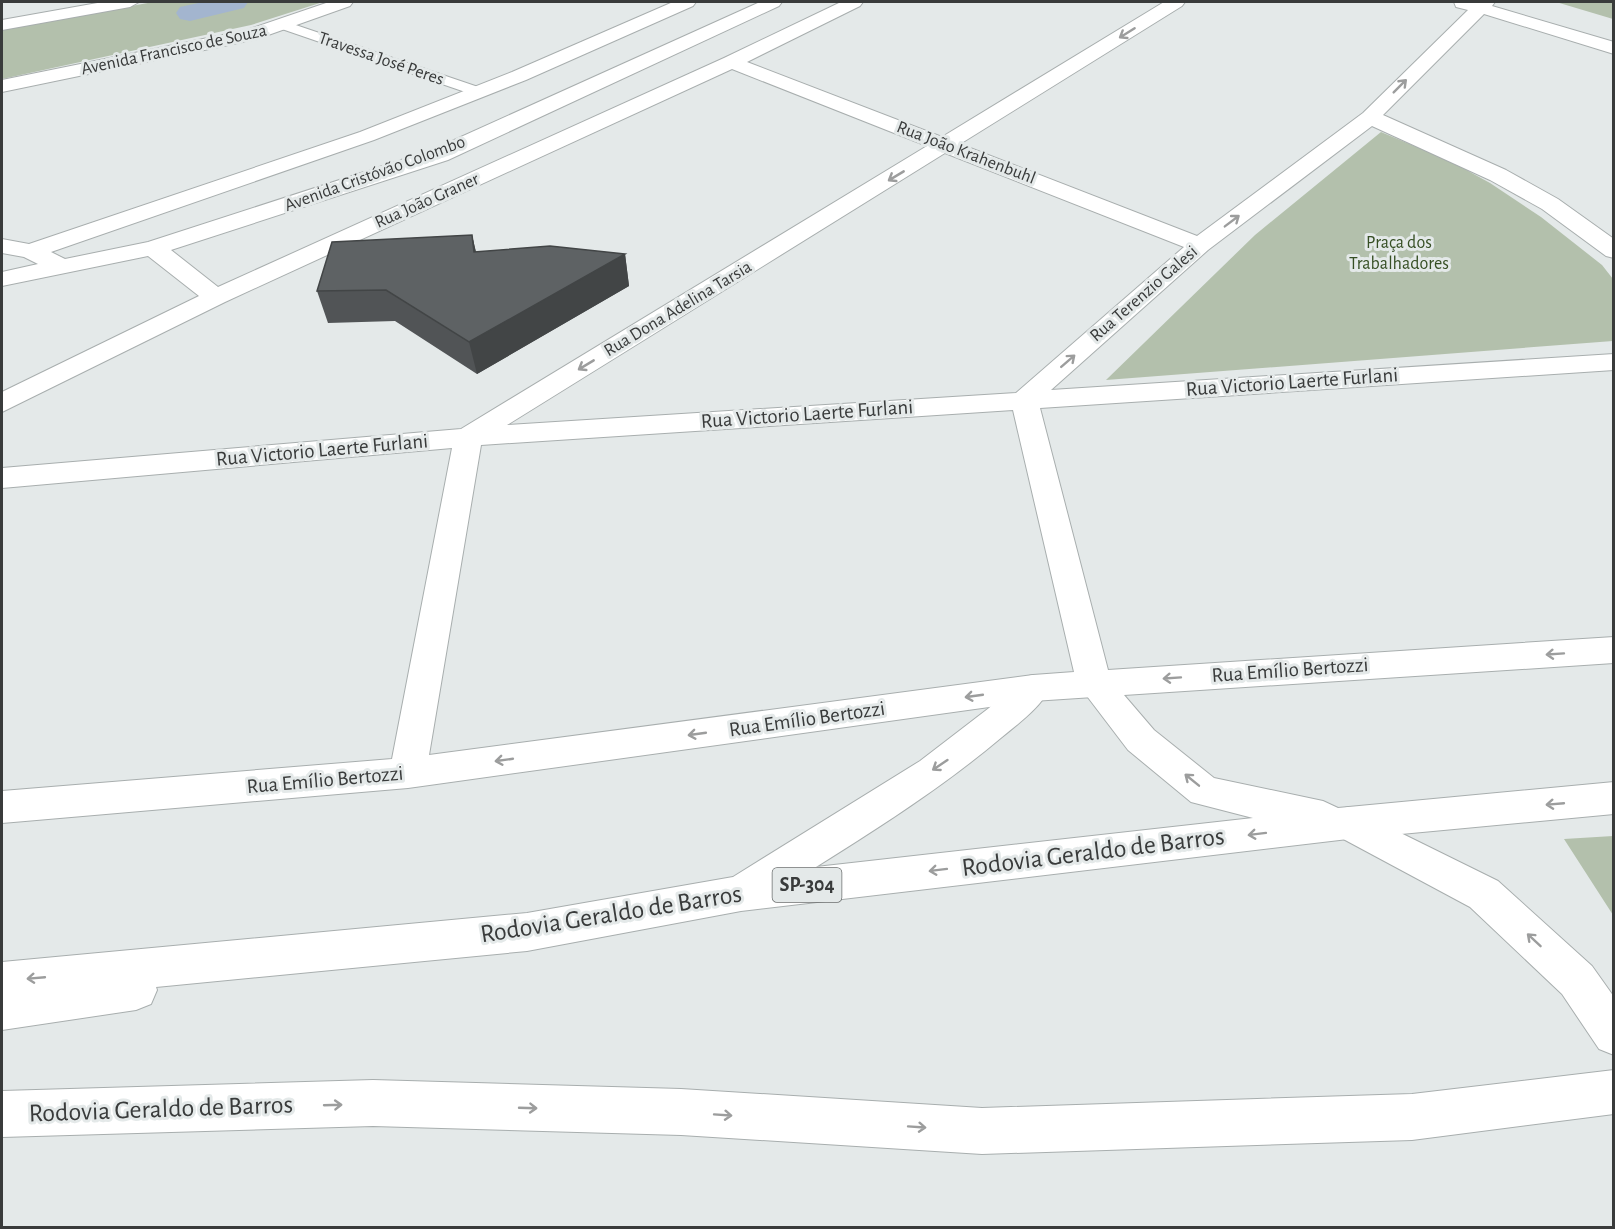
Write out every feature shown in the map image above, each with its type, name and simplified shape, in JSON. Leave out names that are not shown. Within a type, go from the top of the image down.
[{"type":"main road","points":[[2,20],[15,2]]},
{"type":"main road","points":[[2,26],[130,2]]},
{"type":"main road","name":"Avenida Francisco de Souza","points":[[2,86],[163,54],[284,26],[344,2]]},
{"type":"main road","name":"Avenida Cristóvão Colombo","points":[[31,251],[367,136],[479,92],[687,2]]},
{"type":"main road","name":"Avenida Cristóvão Colombo","points":[[2,279],[153,248],[440,154],[773,2]]},
{"type":"main road","name":"Rua João Graner","points":[[2,403],[216,297],[731,62],[854,2]]},
{"type":"main road","name":"Rua Dona Adelina Tarsia","points":[[468,437],[946,146],[1176,2]]},
{"type":"main road","points":[[1454,2],[1482,4],[1614,48]]},
{"type":"main road","name":"Rua Terenzio Galesi","points":[[1024,400],[1200,245],[1370,117],[1482,4]]},
{"type":"main road","name":"Rua João Krahenbuhl","points":[[731,62],[1200,245]]},
{"type":"main road","points":[[1370,117],[1498,175],[1550,204],[1614,251]]},
{"type":"main road","points":[[2,246],[31,251],[62,267]]},
{"type":"main road","points":[[153,248],[216,297]]},
{"type":"main road","name":"Rua Victorio Laerte Furlani","points":[[2,478],[468,437],[1614,362]]},
{"type":"main road","points":[[1024,400],[1095,682],[1141,740],[1204,790],[1348,823],[1484,894],[1577,980],[1614,1034]]},
{"type":"main road","points":[[408,773],[468,437]]},
{"type":"main road","name":"Rua Emílio Bertozzi","points":[[2,807],[408,773],[1033,688],[1066,687],[1095,682],[1614,650]]},
{"type":"main road","points":[[741,893],[906,789],[972,743],[1033,688]]},
{"type":"main road","name":"Rodovia Geraldo de Barros","points":[[2,982],[527,932],[741,893],[1348,823],[1614,798]]},
{"type":"main road","points":[[2,1010],[527,932]]},
{"type":"main road","name":"Rodovia Geraldo de Barros","points":[[2,1114],[373,1103],[681,1112],[982,1131],[1412,1117],[1614,1092]]},
{"type":"lane","name":"Travessa José Peres","points":[[284,26],[479,92]]},
{"type":"green space","points":[[153,2],[323,2],[251,25],[2,79],[2,30]]},
{"type":"green space","points":[[1556,2],[1613,2],[1613,19]]},
{"type":"green space","name":"Praça dos Trabalhadores","points":[[1381,132],[1450,161],[1490,183],[1541,217],[1602,265],[1613,279],[1613,341],[1106,380],[1255,235]]},
{"type":"green space","points":[[1614,836],[1613,915],[1564,839]]},
{"type":"building","points":[[472,235],[474,252],[550,246],[625,254],[469,342],[386,290],[317,291],[332,242]]},
{"type":"waterway","points":[[190,13],[234,2]]}]
